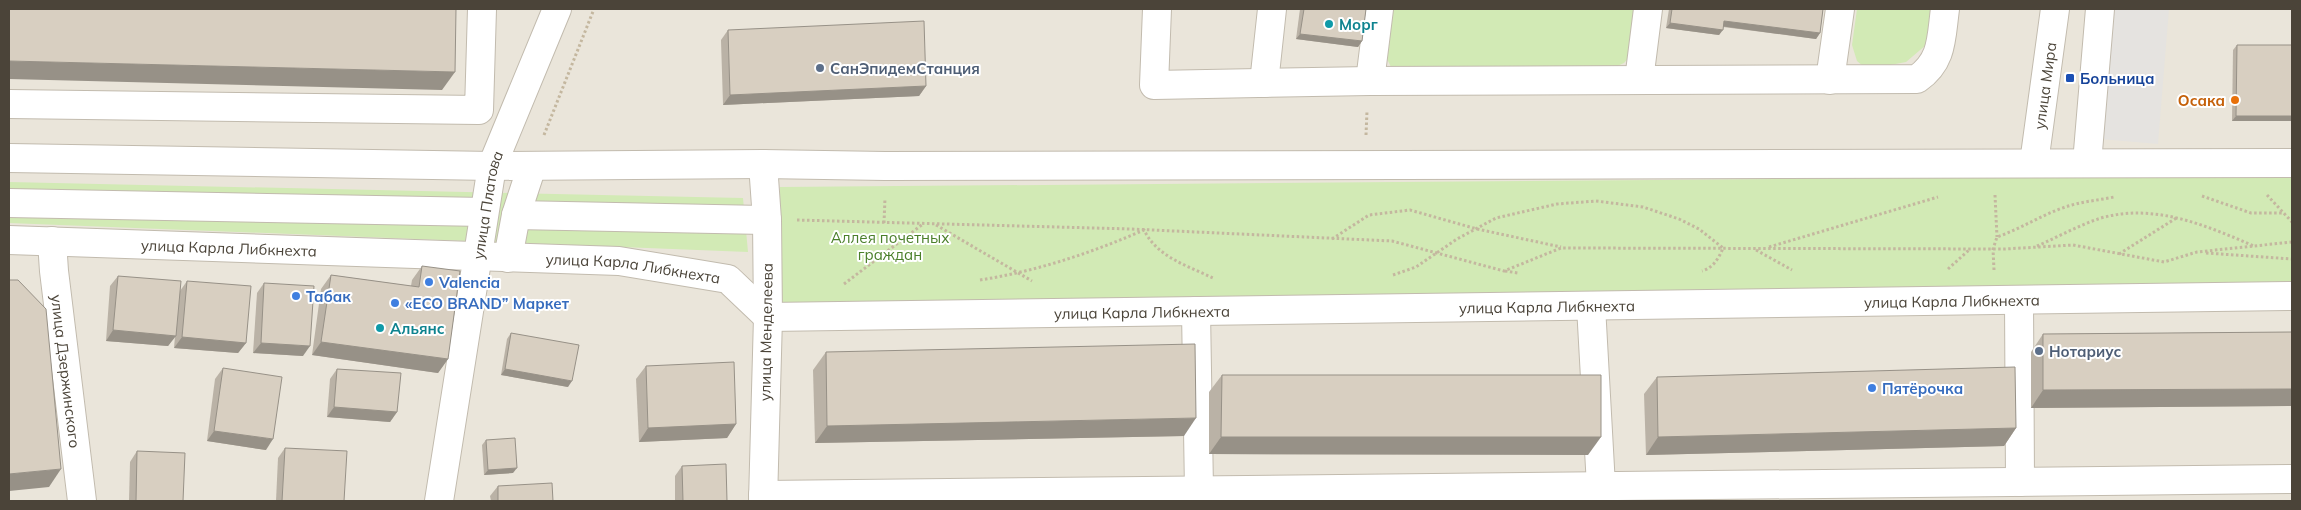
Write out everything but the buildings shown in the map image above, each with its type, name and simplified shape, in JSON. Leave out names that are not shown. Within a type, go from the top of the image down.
[{"type":"street","points":[[9,104],[479,110],[482,9]]},
{"type":"street","name":"улица Платова","points":[[439,501],[492,166],[557,9]]},
{"type":"street","points":[[1157,9],[1154,85],[1370,81],[1917,79],[1928,71],[1938,55],[1945,9]]},
{"type":"street","points":[[1264,83],[1272,9]]},
{"type":"street","points":[[1370,81],[1379,9]]},
{"type":"street","points":[[1639,80],[1648,9]]},
{"type":"street","points":[[1830,80],[1840,9]]},
{"type":"street","name":"улица Мира","points":[[2034,163],[2055,9]]},
{"type":"street","points":[[2087,163],[2100,9]]},
{"type":"street","points":[[9,158],[492,166],[763,164],[914,166],[2292,163]]},
{"type":"street","name":"улица Менделеева","points":[[763,164],[768,317],[763,498]]},
{"type":"street","name":"улица Платова","points":[[508,258],[516,215],[532,166]]},
{"type":"street","points":[[9,203],[484,212]]},
{"type":"street","points":[[516,215],[766,220]]},
{"type":"street","name":"улица Карла Либкнехта","points":[[9,240],[618,261],[728,279],[768,317],[2292,296]]},
{"type":"street","name":"улица Дзержинского","points":[[52,241],[55,281],[82,501]]},
{"type":"street","points":[[2007,300],[2020,482]]},
{"type":"street","points":[[1591,306],[1601,486]]},
{"type":"street","points":[[1196,311],[1199,490]]},
{"type":"street","points":[[763,498],[1199,490],[2292,479]]},
{"type":"path","points":[[532,166],[594,9]]},
{"type":"path","points":[[1994,190],[1997,237],[1993,249],[2007,300]]},
{"type":"path","points":[[2261,190],[2292,222]]},
{"type":"path","points":[[1997,237],[2020,229],[2046,215],[2072,205],[2122,196]]},
{"type":"path","points":[[2201,196],[2251,213],[2284,213]]},
{"type":"path","points":[[1764,249],[1939,197]]},
{"type":"path","points":[[1389,276],[1416,266],[1439,252],[1456,238],[1496,218],[1524,210],[1557,204],[1596,201],[1643,207],[1679,219],[1699,229],[1723,248]]},
{"type":"path","points":[[1332,239],[1369,215],[1410,210],[1477,229],[1561,248],[1993,249],[2073,245],[2164,262],[2197,252],[2292,242]]},
{"type":"path","points":[[2032,248],[2101,218],[2132,214],[2178,217],[2199,223],[2254,246]]},
{"type":"path","points":[[2119,254],[2178,217]]},
{"type":"path","points":[[766,220],[1144,230],[1392,241],[1439,252],[1504,271],[1561,248]]},
{"type":"path","points":[[838,288],[924,224]]},
{"type":"path","points":[[934,224],[1036,284]]},
{"type":"path","points":[[974,281],[1019,274],[1097,250],[1144,230]]},
{"type":"path","points":[[1144,230],[1154,246],[1168,256],[1219,281]]},
{"type":"path","points":[[2197,252],[2292,259]]},
{"type":"shaded area","points":[[9,9],[2292,9],[2292,501],[9,501]]},
{"type":"shaded area","points":[[2111,9],[2169,9],[2158,144],[2100,139]]},
{"type":"green space","points":[[1390,9],[1637,9],[1631,55],[1624,63],[1613,68],[1404,74],[1391,67],[1385,55]]},
{"type":"green space","points":[[1857,9],[1937,9],[1926,45],[1906,62],[1885,66],[1863,66],[1857,61],[1852,45]]},
{"type":"green space","name":"Аллея почетных граждан","points":[[2292,175],[2292,289],[777,306],[780,187]]},
{"type":"green space","points":[[9,182],[743,198],[748,252],[9,223]]},
{"type":"place","name":"Морг","points":[[1329,24]]},
{"type":"place","name":"СанЭпидемСтанция","points":[[820,68]]},
{"type":"place","name":"Больница","points":[[2070,78]]},
{"type":"place","name":"Осака","points":[[2235,100]]},
{"type":"place","name":"Valencia","points":[[429,282]]},
{"type":"place","name":"Табак","points":[[296,296]]},
{"type":"place","name":"«ECO BRAND” Маркет","points":[[395,303]]},
{"type":"place","name":"Альянс","points":[[380,328]]},
{"type":"place","name":"Нотариус","points":[[2039,351]]},
{"type":"place","name":"Пятёрочка","points":[[1872,388]]}]
